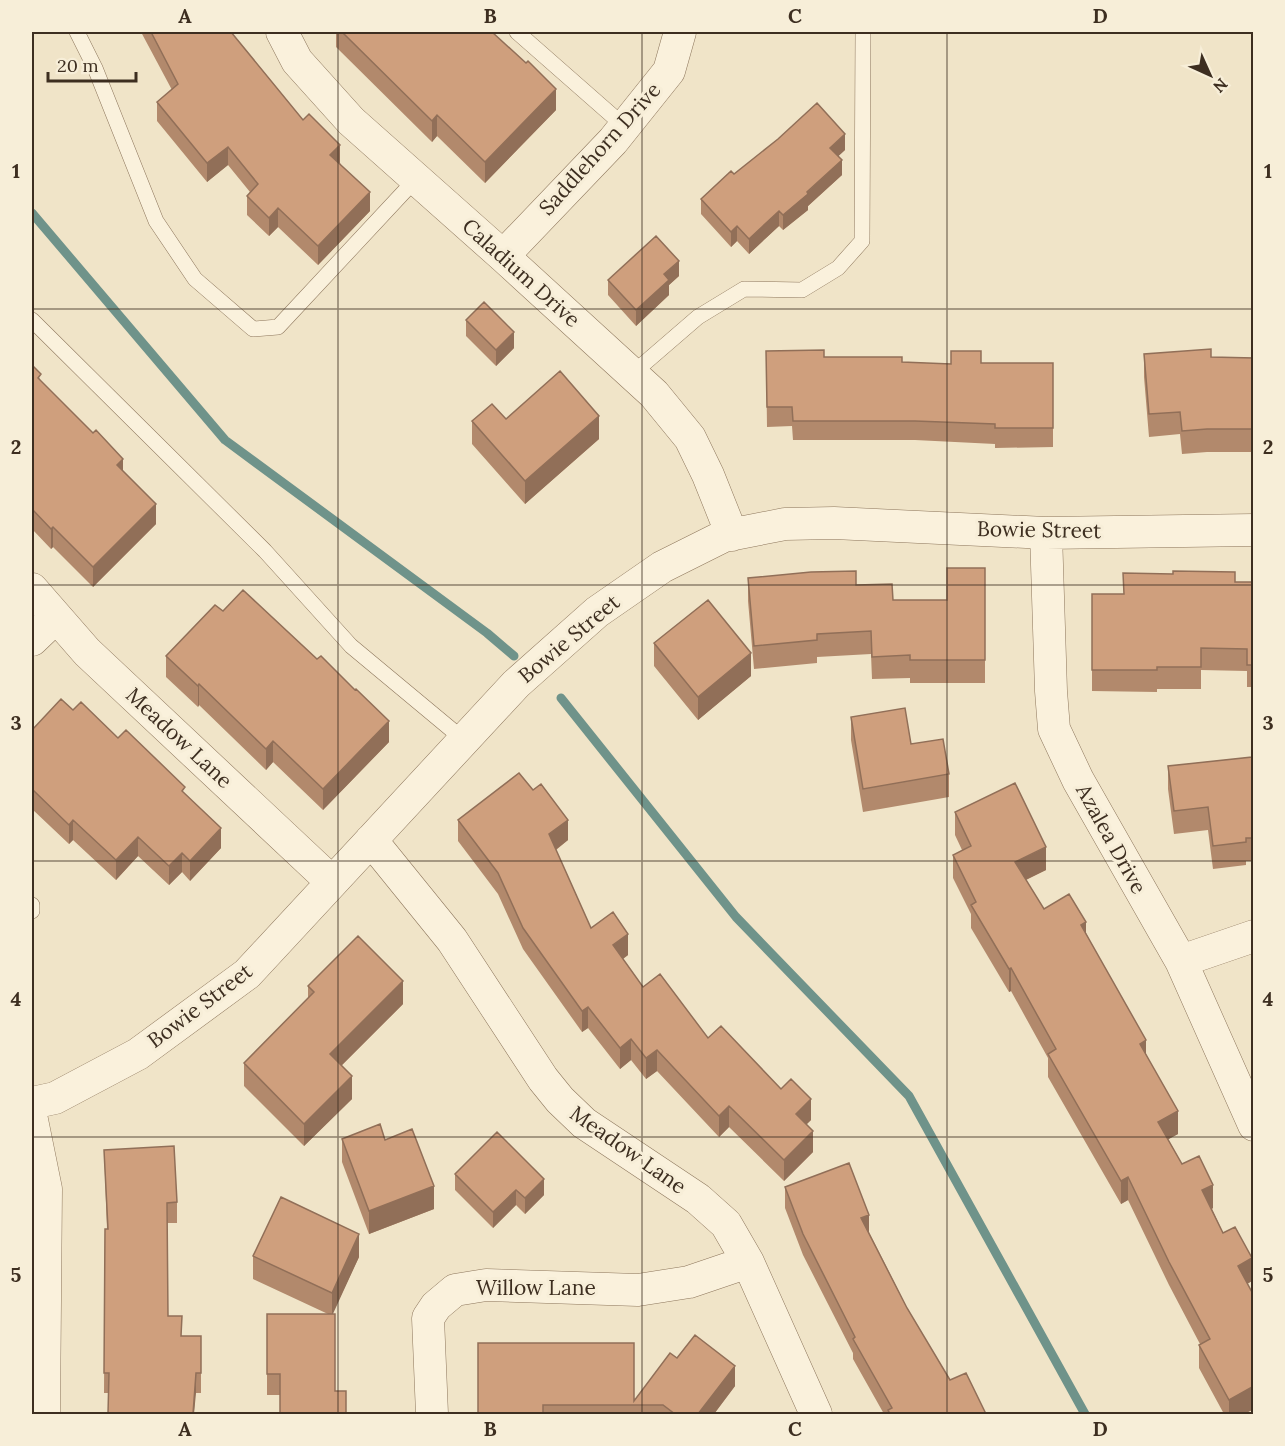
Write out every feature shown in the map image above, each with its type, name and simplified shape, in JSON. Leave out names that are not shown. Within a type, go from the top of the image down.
[{"type":"street","name":"Caladium Drive","points":[[282,32],[297,61],[351,122],[503,256],[654,394],[690,438],[708,475],[732,535]]},
{"type":"street","name":"Saddlehorn Drive","points":[[503,256],[613,141],[669,71],[680,32]]},
{"type":"street","name":"Bowie Street","points":[[32,1103],[55,1098],[138,1054],[247,974],[516,684],[597,612],[662,567],[724,536],[785,524],[834,523],[1046,533],[1254,530]]},
{"type":"street","name":"Azalea Drive","points":[[1046,533],[1054,729],[1078,780],[1181,961],[1254,1125]]},
{"type":"street","name":"Meadow Lane","points":[[32,589],[87,652],[332,882]]},
{"type":"street","points":[[32,640],[56,617]]},
{"type":"street","name":"Meadow Lane","points":[[371,840],[452,940],[560,1100],[584,1123],[698,1199],[726,1224],[748,1262],[816,1414]]},
{"type":"street","points":[[1181,961],[1254,936]]},
{"type":"street","points":[[32,1120],[46,1189],[44,1414]]},
{"type":"street","name":"Willow Lane","points":[[432,1414],[428,1318],[436,1306],[455,1290],[486,1285],[638,1290],[689,1282],[748,1262]]},
{"type":"lane","points":[[77,32],[95,68],[156,221],[195,279],[253,329],[278,327],[416,179]]},
{"type":"lane","points":[[517,32],[624,126]]},
{"type":"lane","points":[[632,374],[699,317],[744,289],[802,290],[838,268],[862,241],[863,32]]},
{"type":"lane","points":[[32,320],[265,551],[351,646],[464,740]]},
{"type":"lane","points":[[32,905],[32,911]]},
{"type":"building","points":[[151,32],[231,32],[303,120],[309,114],[340,145],[330,155],[370,192],[318,246],[278,208],[269,218],[247,196],[258,184],[228,147],[207,163],[157,102],[178,84]]},
{"type":"building","points":[[342,32],[492,32],[526,63],[528,61],[556,89],[485,162],[437,115],[432,121]]},
{"type":"building","points":[[817,103],[845,134],[830,148],[842,160],[807,192],[808,194],[783,215],[779,211],[749,239],[737,226],[731,232],[701,199],[731,171],[734,174],[778,139]]},
{"type":"building","points":[[656,236],[679,261],[664,274],[669,280],[636,310],[608,280]]},
{"type":"building","points":[[484,302],[514,332],[496,350],[466,320]]},
{"type":"building","points":[[1211,349],[1211,357],[1254,358],[1254,429],[1182,431],[1180,412],[1149,414],[1144,354]]},
{"type":"building","points":[[824,350],[824,357],[902,357],[902,362],[951,364],[951,351],[981,351],[981,363],[1053,363],[1053,428],[995,428],[995,424],[915,421],[793,421],[792,407],[767,407],[766,351]]},
{"type":"building","points":[[32,365],[41,374],[38,378],[93,433],[96,430],[123,459],[117,465],[156,504],[93,567],[32,509]]},
{"type":"building","points":[[560,371],[599,416],[525,481],[472,421],[492,404],[506,419]]},
{"type":"building","points":[[947,568],[985,568],[985,660],[910,660],[910,655],[872,657],[871,631],[817,634],[817,640],[754,646],[748,578],[811,572],[856,571],[856,585],[892,584],[893,600],[947,600]]},
{"type":"building","points":[[1173,571],[1235,572],[1235,582],[1254,582],[1254,665],[1247,665],[1247,649],[1201,648],[1201,667],[1092,670],[1092,594],[1124,594],[1123,573],[1173,574]]},
{"type":"building","points":[[243,590],[317,659],[321,656],[389,721],[323,789],[273,741],[266,749],[199,684],[198,686],[166,656],[215,605],[223,611]]},
{"type":"building","points":[[708,600],[751,653],[698,697],[654,643]]},
{"type":"building","points":[[61,699],[73,710],[81,702],[118,738],[126,730],[185,787],[182,791],[221,828],[190,861],[182,853],[169,866],[138,837],[116,860],[73,820],[69,825],[32,789],[32,730]]},
{"type":"building","points":[[905,708],[911,744],[943,739],[949,774],[863,789],[851,717]]},
{"type":"building","points":[[1254,753],[1254,838],[1246,838],[1246,842],[1213,846],[1208,807],[1174,811],[1168,766],[1252,757]]},
{"type":"building","points":[[519,773],[533,790],[541,784],[568,820],[549,834],[591,928],[613,912],[628,934],[613,945],[643,987],[660,974],[708,1038],[721,1026],[781,1089],[791,1079],[811,1099],[796,1114],[813,1131],[784,1160],[729,1106],[719,1116],[657,1050],[646,1058],[631,1039],[620,1048],[588,1007],[582,1011],[523,928],[498,873],[458,820]]},
{"type":"building","points":[[1015,783],[1046,847],[1015,862],[1044,909],[1069,894],[1086,922],[1081,925],[1146,1040],[1140,1044],[1178,1111],[1158,1122],[1182,1164],[1199,1156],[1213,1185],[1202,1190],[1223,1233],[1235,1227],[1252,1258],[1238,1266],[1254,1296],[1254,1386],[1229,1400],[1199,1345],[1210,1339],[1169,1262],[1128,1177],[1121,1181],[1048,1054],[1056,1049],[1011,968],[1009,969],[971,905],[976,902],[953,855],[971,846],[955,812]]},
{"type":"building","points":[[358,936],[403,981],[330,1054],[352,1076],[304,1124],[244,1063],[314,992],[308,986]]},
{"type":"building","points":[[380,1124],[385,1140],[412,1129],[434,1186],[369,1211],[342,1139]]},
{"type":"building","points":[[497,1132],[544,1179],[525,1198],[516,1190],[493,1212],[455,1174]]},
{"type":"building","points":[[174,1146],[177,1202],[167,1203],[168,1316],[182,1316],[181,1336],[201,1336],[201,1373],[196,1373],[193,1414],[108,1414],[109,1373],[104,1373],[105,1229],[108,1229],[104,1150]]},
{"type":"building","points":[[849,1163],[869,1215],[861,1218],[907,1308],[950,1380],[966,1373],[986,1414],[890,1414],[888,1410],[892,1408],[853,1339],[855,1337],[803,1234],[785,1187]]},
{"type":"building","points":[[281,1197],[359,1234],[332,1293],[253,1256]]},
{"type":"building","points":[[267,1314],[335,1314],[335,1391],[346,1391],[346,1414],[280,1414],[280,1374],[267,1374]]},
{"type":"building","points":[[695,1335],[735,1366],[698,1414],[675,1414],[663,1405],[543,1405],[543,1413],[478,1414],[478,1343],[634,1343],[634,1401],[670,1353],[677,1358]]},
{"type":"waterway","points":[[32,213],[225,440],[487,633],[514,656]]},
{"type":"waterway","points":[[561,698],[736,917],[909,1096],[1085,1414]]}]
